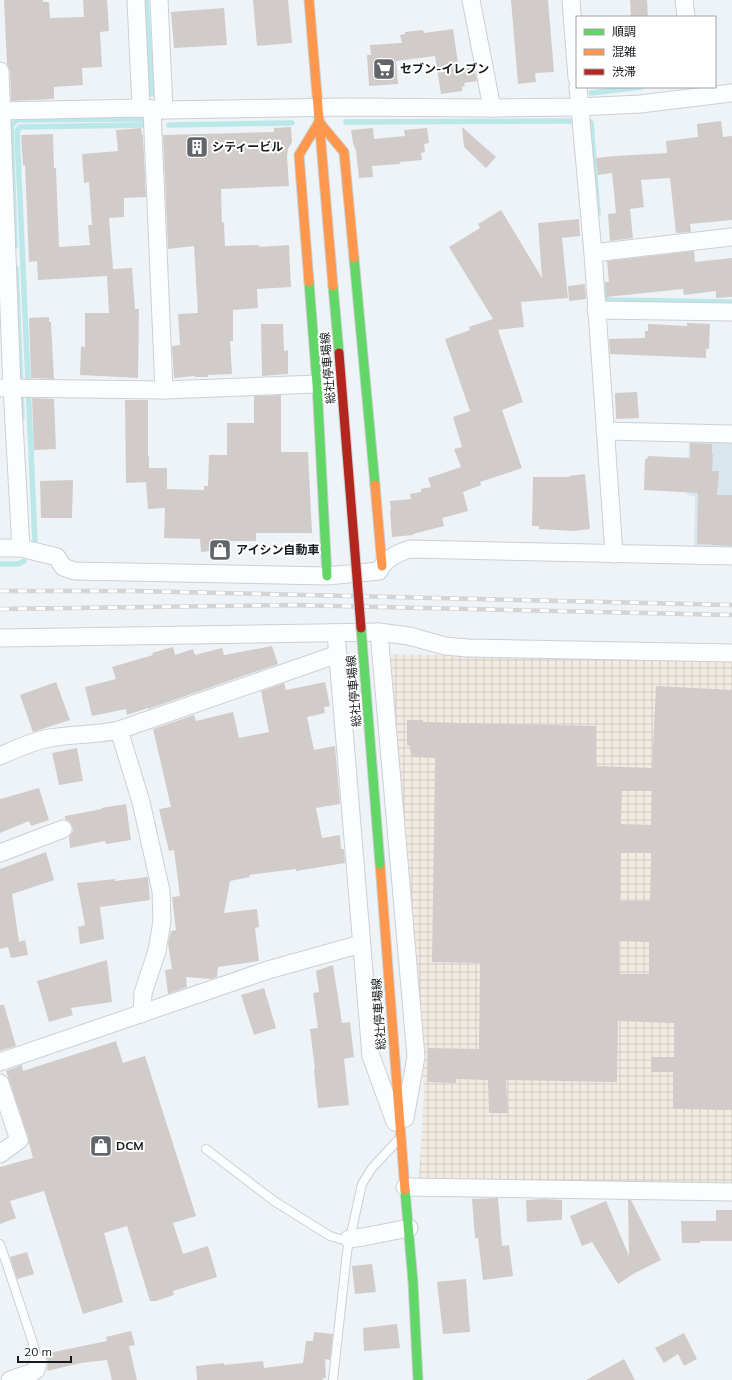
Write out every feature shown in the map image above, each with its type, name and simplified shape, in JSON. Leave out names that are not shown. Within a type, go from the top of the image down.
[{"type":"main road","name":"総社停車場線","points":[[309,0],[339,353],[409,1228],[413,1282],[415,1379]]},
{"type":"main road","points":[[327,576],[317,384],[299,155],[318,115],[344,152],[382,566]]},
{"type":"street","points":[[136,0],[152,109],[164,390]]},
{"type":"street","points":[[152,109],[159,0]]},
{"type":"street","points":[[471,0],[492,108]]},
{"type":"street","points":[[570,0],[576,67]]},
{"type":"street","points":[[684,0],[686,16]]},
{"type":"street","points":[[0,71],[21,548]]},
{"type":"street","points":[[578,88],[593,253],[614,554]]},
{"type":"street","points":[[1,111],[152,109],[318,115],[640,104],[693,92],[732,93]]},
{"type":"street","points":[[593,253],[732,237]]},
{"type":"street","points":[[596,310],[732,312]]},
{"type":"street","points":[[15,388],[164,390],[317,384]]},
{"type":"street","points":[[605,431],[732,434]]},
{"type":"street","points":[[0,548],[21,548],[58,557],[63,567],[75,571],[327,576],[379,572],[382,566],[398,552],[410,549],[732,556]]},
{"type":"street","points":[[379,632],[416,1057],[401,1138]]},
{"type":"street","points":[[0,638],[379,632],[409,636],[444,646],[468,648],[732,653]]},
{"type":"street","points":[[336,633],[371,1056],[401,1138]]},
{"type":"street","points":[[0,756],[33,742],[50,738],[104,733],[119,730],[338,654]]},
{"type":"street","points":[[119,730],[140,802],[161,891],[162,921],[157,951],[143,994],[142,1014]]},
{"type":"street","points":[[0,853],[63,829]]},
{"type":"street","points":[[0,1062],[268,970],[362,944]]},
{"type":"street","points":[[0,1083],[19,1140],[0,1154]]},
{"type":"street","points":[[405,1187],[732,1192]]},
{"type":"street","points":[[349,1239],[409,1228]]},
{"type":"street","points":[[10,1380],[33,1372],[36,1370],[38,1362]]},
{"type":"lane","points":[[333,1380],[349,1239],[362,1184],[372,1168],[401,1138]]},
{"type":"lane","points":[[206,1149],[274,1201],[330,1236],[340,1239],[349,1239]]},
{"type":"lane","points":[[0,1244],[38,1362]]},
{"type":"shaded area","points":[[689,439],[732,441],[732,550],[694,549],[695,496],[687,495]]},
{"type":"shaded area","points":[[390,654],[732,660],[732,1185],[419,1180],[424,1091]]},
{"type":"building","points":[[4,0],[43,0],[43,2],[49,2],[50,18],[84,17],[83,0],[107,0],[109,31],[100,32],[102,67],[82,68],[83,85],[54,87],[54,99],[11,101],[10,71],[7,64]]},
{"type":"building","points":[[253,0],[288,0],[292,43],[257,46]]},
{"type":"building","points":[[511,0],[548,0],[554,72],[535,73],[536,82],[518,84]]},
{"type":"building","points":[[630,0],[647,0],[648,16],[631,16]]},
{"type":"building","points":[[224,8],[227,45],[174,48],[171,12]]},
{"type":"building","points":[[453,29],[459,70],[474,67],[477,81],[464,83],[465,86],[462,87],[462,91],[441,94],[435,56],[396,61],[398,84],[369,86],[367,55],[371,55],[370,45],[402,43],[400,35],[405,34],[405,32],[423,30],[424,33]]},
{"type":"building","points":[[721,121],[723,137],[732,136],[732,220],[690,224],[691,232],[676,233],[670,178],[641,180],[644,207],[630,209],[633,238],[610,241],[608,214],[616,213],[612,173],[598,175],[596,158],[667,153],[666,141],[698,137],[697,124]]},
{"type":"building","points":[[291,127],[292,142],[288,149],[287,156],[289,186],[221,189],[222,223],[224,222],[225,246],[259,245],[259,247],[289,245],[291,287],[257,289],[258,308],[233,310],[233,341],[230,341],[232,374],[208,375],[208,377],[195,376],[174,378],[172,346],[180,345],[178,314],[198,313],[194,246],[168,249],[163,135],[274,132],[274,128]]},
{"type":"building","points":[[462,127],[496,157],[486,168],[464,147]]},
{"type":"building","points":[[141,128],[143,135],[146,197],[124,198],[124,217],[109,218],[113,269],[132,268],[135,309],[139,309],[138,378],[80,375],[81,346],[85,347],[85,313],[109,313],[107,276],[38,280],[37,261],[29,262],[25,165],[23,165],[21,135],[53,134],[59,247],[90,245],[88,225],[92,225],[89,182],[84,183],[82,154],[118,151],[116,130]]},
{"type":"building","points":[[373,128],[374,139],[405,136],[404,130],[427,128],[429,143],[424,144],[425,152],[421,153],[422,160],[400,162],[400,164],[372,166],[373,177],[359,178],[356,151],[351,130]]},
{"type":"building","points":[[501,210],[542,278],[538,223],[579,219],[580,236],[562,238],[568,298],[521,302],[524,327],[498,330],[523,402],[502,410],[522,468],[480,482],[481,485],[463,492],[468,511],[442,518],[444,526],[413,535],[392,537],[390,501],[411,499],[410,494],[421,492],[421,489],[431,487],[428,478],[461,467],[454,449],[462,447],[453,417],[470,411],[445,339],[470,330],[469,327],[493,319],[449,247],[480,228],[478,224]]},
{"type":"building","points":[[694,251],[695,262],[732,258],[732,297],[716,298],[716,291],[684,295],[683,289],[606,297],[605,282],[609,282],[607,261]]},
{"type":"building","points":[[585,284],[586,299],[569,301],[568,286]]},
{"type":"building","points":[[49,317],[49,322],[51,322],[54,379],[31,378],[29,318]]},
{"type":"building","points":[[687,323],[710,324],[709,349],[706,349],[706,358],[610,354],[609,339],[645,338],[645,331],[648,331],[648,324],[687,326]]},
{"type":"building","points":[[261,324],[283,324],[284,351],[288,350],[288,374],[262,376]]},
{"type":"building","points":[[637,392],[639,418],[616,419],[615,393]]},
{"type":"building","points":[[281,395],[281,452],[308,452],[312,533],[256,533],[256,541],[229,541],[230,556],[212,557],[211,551],[201,552],[200,539],[164,538],[165,508],[148,509],[146,482],[126,483],[125,400],[148,400],[149,468],[167,468],[167,489],[204,490],[204,486],[208,486],[209,455],[227,455],[227,423],[254,423],[254,396]]},
{"type":"building","points":[[32,398],[54,399],[56,449],[34,450]]},
{"type":"building","points":[[690,443],[712,444],[712,471],[719,471],[717,495],[732,495],[732,546],[697,544],[698,493],[644,490],[645,459],[647,459],[648,456],[690,458]]},
{"type":"building","points":[[585,474],[590,529],[573,531],[539,529],[539,526],[532,526],[533,477],[569,477]]},
{"type":"building","points":[[73,480],[72,518],[41,518],[40,481]]},
{"type":"building","points":[[272,646],[278,664],[127,715],[126,709],[92,716],[85,687],[116,679],[112,667],[153,655],[152,653],[173,647],[175,655],[193,649],[195,655],[222,648],[224,655]]},
{"type":"building","points":[[56,682],[70,720],[33,732],[20,695]]},
{"type":"building","points":[[325,682],[330,706],[324,707],[325,713],[307,717],[314,750],[335,746],[340,804],[316,808],[322,838],[340,835],[341,849],[344,849],[345,863],[296,871],[296,869],[249,875],[250,877],[230,881],[224,913],[257,909],[259,927],[255,928],[259,961],[218,967],[217,977],[211,979],[186,977],[187,987],[168,994],[165,970],[172,969],[168,943],[171,931],[176,930],[172,897],[180,896],[174,850],[169,851],[159,809],[171,807],[153,729],[194,715],[196,721],[233,712],[239,738],[269,732],[261,691],[284,683],[286,690]]},
{"type":"building","points":[[656,686],[732,690],[732,1110],[673,1109],[673,1072],[651,1072],[651,1057],[674,1057],[674,1023],[618,1021],[617,1082],[506,1080],[508,1113],[489,1113],[488,1080],[456,1079],[456,1083],[427,1082],[428,1048],[479,1049],[480,963],[432,962],[435,758],[411,757],[410,746],[407,745],[407,720],[423,720],[423,722],[596,726],[596,766],[652,768]],"holes":[[[622,791],[652,791],[651,825],[621,824]],[[621,853],[651,853],[650,901],[620,901]],[[619,941],[649,942],[649,974],[619,974]]]},
{"type":"building","points":[[77,748],[83,781],[59,785],[52,753]]},
{"type":"building","points":[[39,788],[49,820],[31,826],[29,821],[0,833],[0,799]]},
{"type":"building","points":[[126,804],[131,840],[106,844],[105,841],[70,848],[69,837],[73,831],[70,822],[65,819],[65,816]]},
{"type":"building","points":[[46,852],[54,880],[12,894],[19,942],[25,940],[28,955],[11,958],[8,947],[0,949],[0,869]]},
{"type":"building","points":[[148,877],[150,900],[100,907],[104,939],[80,944],[78,927],[85,925],[77,883],[115,879],[115,881]]},
{"type":"building","points":[[107,960],[112,1002],[71,1008],[73,1015],[49,1022],[37,981]]},
{"type":"building","points":[[333,965],[342,1023],[350,1022],[354,1057],[344,1059],[349,1105],[318,1108],[310,1029],[318,1028],[313,993],[319,992],[316,971]]},
{"type":"building","points":[[264,988],[276,1028],[254,1035],[241,995]]},
{"type":"building","points":[[0,1005],[4,1005],[16,1046],[0,1051]]},
{"type":"building","name":"DCM","points":[[116,1041],[123,1063],[145,1056],[196,1216],[173,1223],[183,1254],[208,1246],[217,1277],[173,1291],[174,1295],[156,1301],[150,1301],[127,1226],[104,1233],[123,1302],[83,1314],[44,1191],[10,1201],[16,1218],[0,1224],[0,1167],[33,1158],[28,1137],[6,1071],[22,1065],[23,1071]]},
{"type":"building","points":[[498,1198],[502,1246],[509,1245],[513,1276],[483,1280],[478,1238],[475,1238],[472,1199]]},
{"type":"building","points":[[526,1200],[562,1200],[562,1220],[527,1222]]},
{"type":"building","points":[[628,1200],[631,1200],[661,1260],[635,1273],[618,1284],[592,1242],[582,1246],[570,1216],[606,1201],[629,1256]]},
{"type":"building","points":[[716,1210],[732,1210],[732,1241],[700,1241],[700,1243],[682,1243],[681,1221],[716,1221]]},
{"type":"building","points":[[27,1252],[34,1274],[17,1279],[10,1257]]},
{"type":"building","points":[[372,1264],[376,1292],[355,1294],[352,1266]]},
{"type":"building","points":[[466,1279],[470,1332],[443,1334],[437,1282]]},
{"type":"building","points":[[397,1324],[400,1348],[364,1351],[363,1328]]},
{"type":"building","points":[[131,1331],[135,1345],[129,1346],[137,1380],[112,1380],[107,1360],[81,1363],[47,1371],[48,1360],[44,1354],[107,1341],[106,1337]]},
{"type":"building","points":[[314,1332],[333,1334],[330,1360],[325,1359],[326,1378],[323,1378],[323,1380],[197,1380],[196,1366],[263,1361],[264,1368],[303,1363],[306,1341],[313,1341]]},
{"type":"building","points":[[684,1333],[697,1359],[684,1366],[678,1354],[664,1363],[655,1348]]},
{"type":"building","points":[[624,1359],[635,1380],[586,1380]]},
{"type":"waterway","points":[[146,0],[152,94]]},
{"type":"waterway","points":[[591,93],[633,88]]},
{"type":"waterway","points":[[15,246],[11,126],[17,120],[143,119]]},
{"type":"waterway","points":[[346,122],[571,121]]},
{"type":"waterway","points":[[589,121],[591,123],[598,214]]},
{"type":"waterway","points":[[169,125],[292,123]]},
{"type":"waterway","points":[[35,542],[17,131],[20,127],[143,125]]},
{"type":"waterway","points":[[16,268],[22,418]]},
{"type":"waterway","points":[[604,288],[604,295],[609,300],[732,302]]},
{"type":"waterway","points":[[0,564],[18,564],[24,561]]},
{"type":"railway","points":[[0,591],[135,591],[732,605]]},
{"type":"railway","points":[[0,609],[294,605],[732,615]]},
{"type":"traffic: fast","points":[[354,258],[375,485]]},
{"type":"traffic: fast","points":[[309,282],[317,384],[327,576]]},
{"type":"traffic: fast","points":[[333,286],[339,353]]},
{"type":"traffic: fast","points":[[361,628],[380,864]]},
{"type":"traffic: fast","points":[[405,1190],[413,1282],[418,1380]]},
{"type":"traffic: slow","points":[[309,0],[333,286]]},
{"type":"traffic: slow","points":[[309,282],[299,155],[319,122],[344,152],[354,258]]},
{"type":"traffic: slow","points":[[375,485],[382,566]]},
{"type":"traffic: slow","points":[[380,864],[405,1190]]},
{"type":"traffic: jam","points":[[339,353],[361,628]]},
{"type":"place","name":"セブン-イレブン","points":[[384,69]]},
{"type":"place","name":"シティービル","points":[[197,147]]},
{"type":"place","name":"アイシン自動車","points":[[220,550]]},
{"type":"place","name":"DCM","points":[[101,1146]]}]
